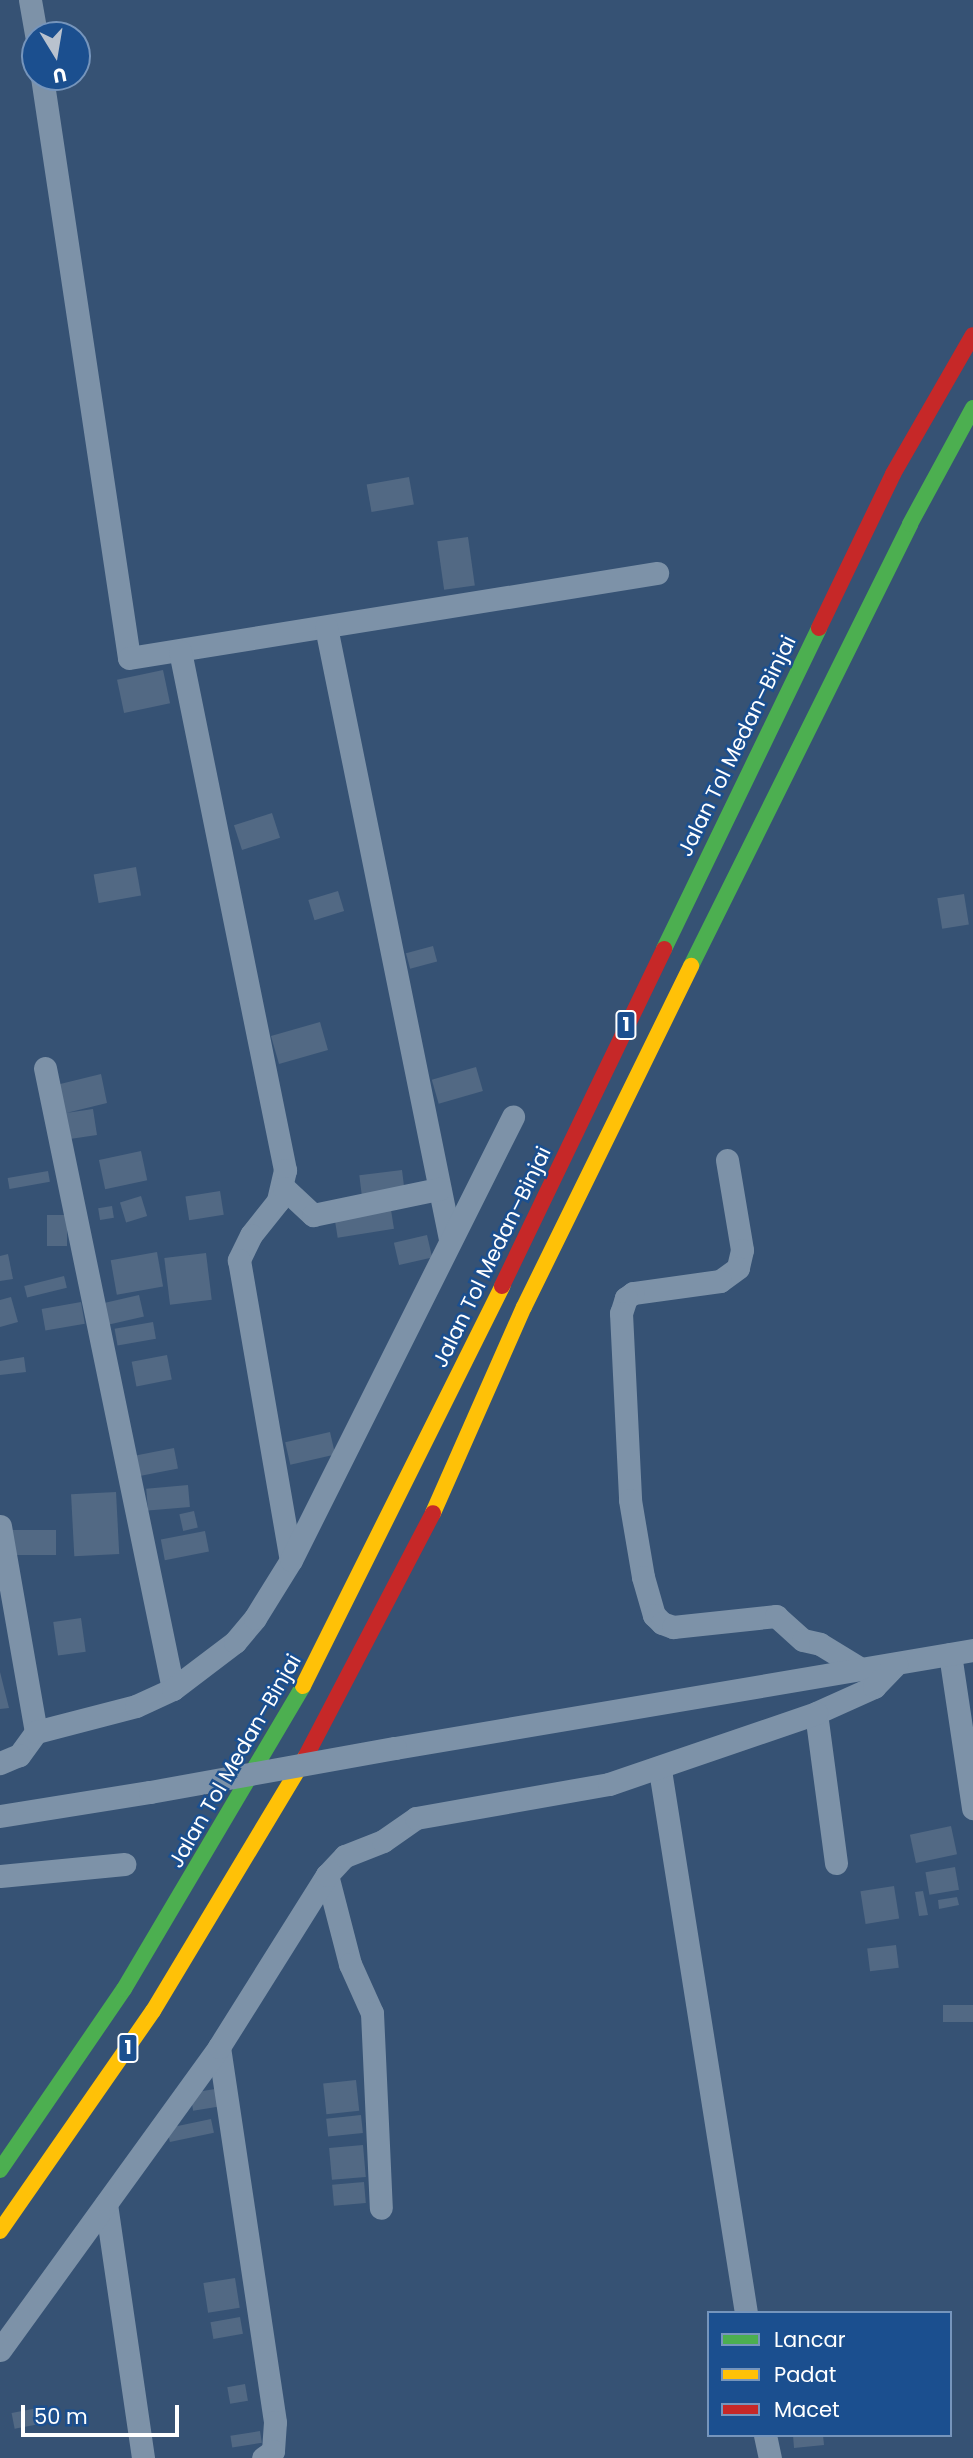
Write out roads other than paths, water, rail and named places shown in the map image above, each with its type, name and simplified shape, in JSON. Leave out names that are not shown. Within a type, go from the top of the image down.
[{"type":"highway","name":"Jalan Tol Medan–Binjai","points":[[0,2170],[124,1989],[286,1719],[395,1508],[887,486],[973,335]]},
{"type":"highway","name":"1","points":[[0,2231],[153,2011],[332,1714],[427,1527],[524,1307],[605,1139],[916,513],[973,408]]},
{"type":"street","points":[[30,0],[34,21]]},
{"type":"street","points":[[44,91],[129,658],[657,573]]},
{"type":"street","points":[[326,626],[450,1239]]},
{"type":"street","points":[[180,651],[281,1142],[284,1188],[241,1250],[239,1260],[291,1560]]},
{"type":"street","points":[[45,1069],[173,1689]]},
{"type":"street","points":[[0,1762],[19,1755],[36,1732],[136,1706],[173,1689],[234,1642],[256,1618],[291,1560],[513,1116]]},
{"type":"street","points":[[727,1160],[742,1250],[738,1268],[720,1281],[633,1293],[626,1298],[621,1312],[630,1500],[643,1577],[654,1615],[662,1623],[673,1627],[776,1616],[803,1640],[820,1644],[861,1669]]},
{"type":"street","points":[[284,1188],[313,1215],[439,1189]]},
{"type":"street","points":[[0,1526],[36,1732]]},
{"type":"street","points":[[0,1816],[962,1652],[973,1808]]},
{"type":"street","points":[[0,2350],[219,2047],[327,1875],[345,1856],[383,1841],[416,1818],[573,1792],[660,1770],[816,1713],[874,1686],[895,1664]]},
{"type":"street","points":[[816,1713],[836,1863]]},
{"type":"street","points":[[660,1770],[746,2311]]},
{"type":"street","points":[[0,1875],[124,1864]]},
{"type":"street","points":[[327,1875],[350,1964],[372,2013],[381,2208]]},
{"type":"street","points":[[219,2047],[275,2422],[273,2451],[262,2458]]},
{"type":"street","points":[[106,2204],[143,2458]]},
{"type":"street","points":[[765,2437],[770,2458]]}]
